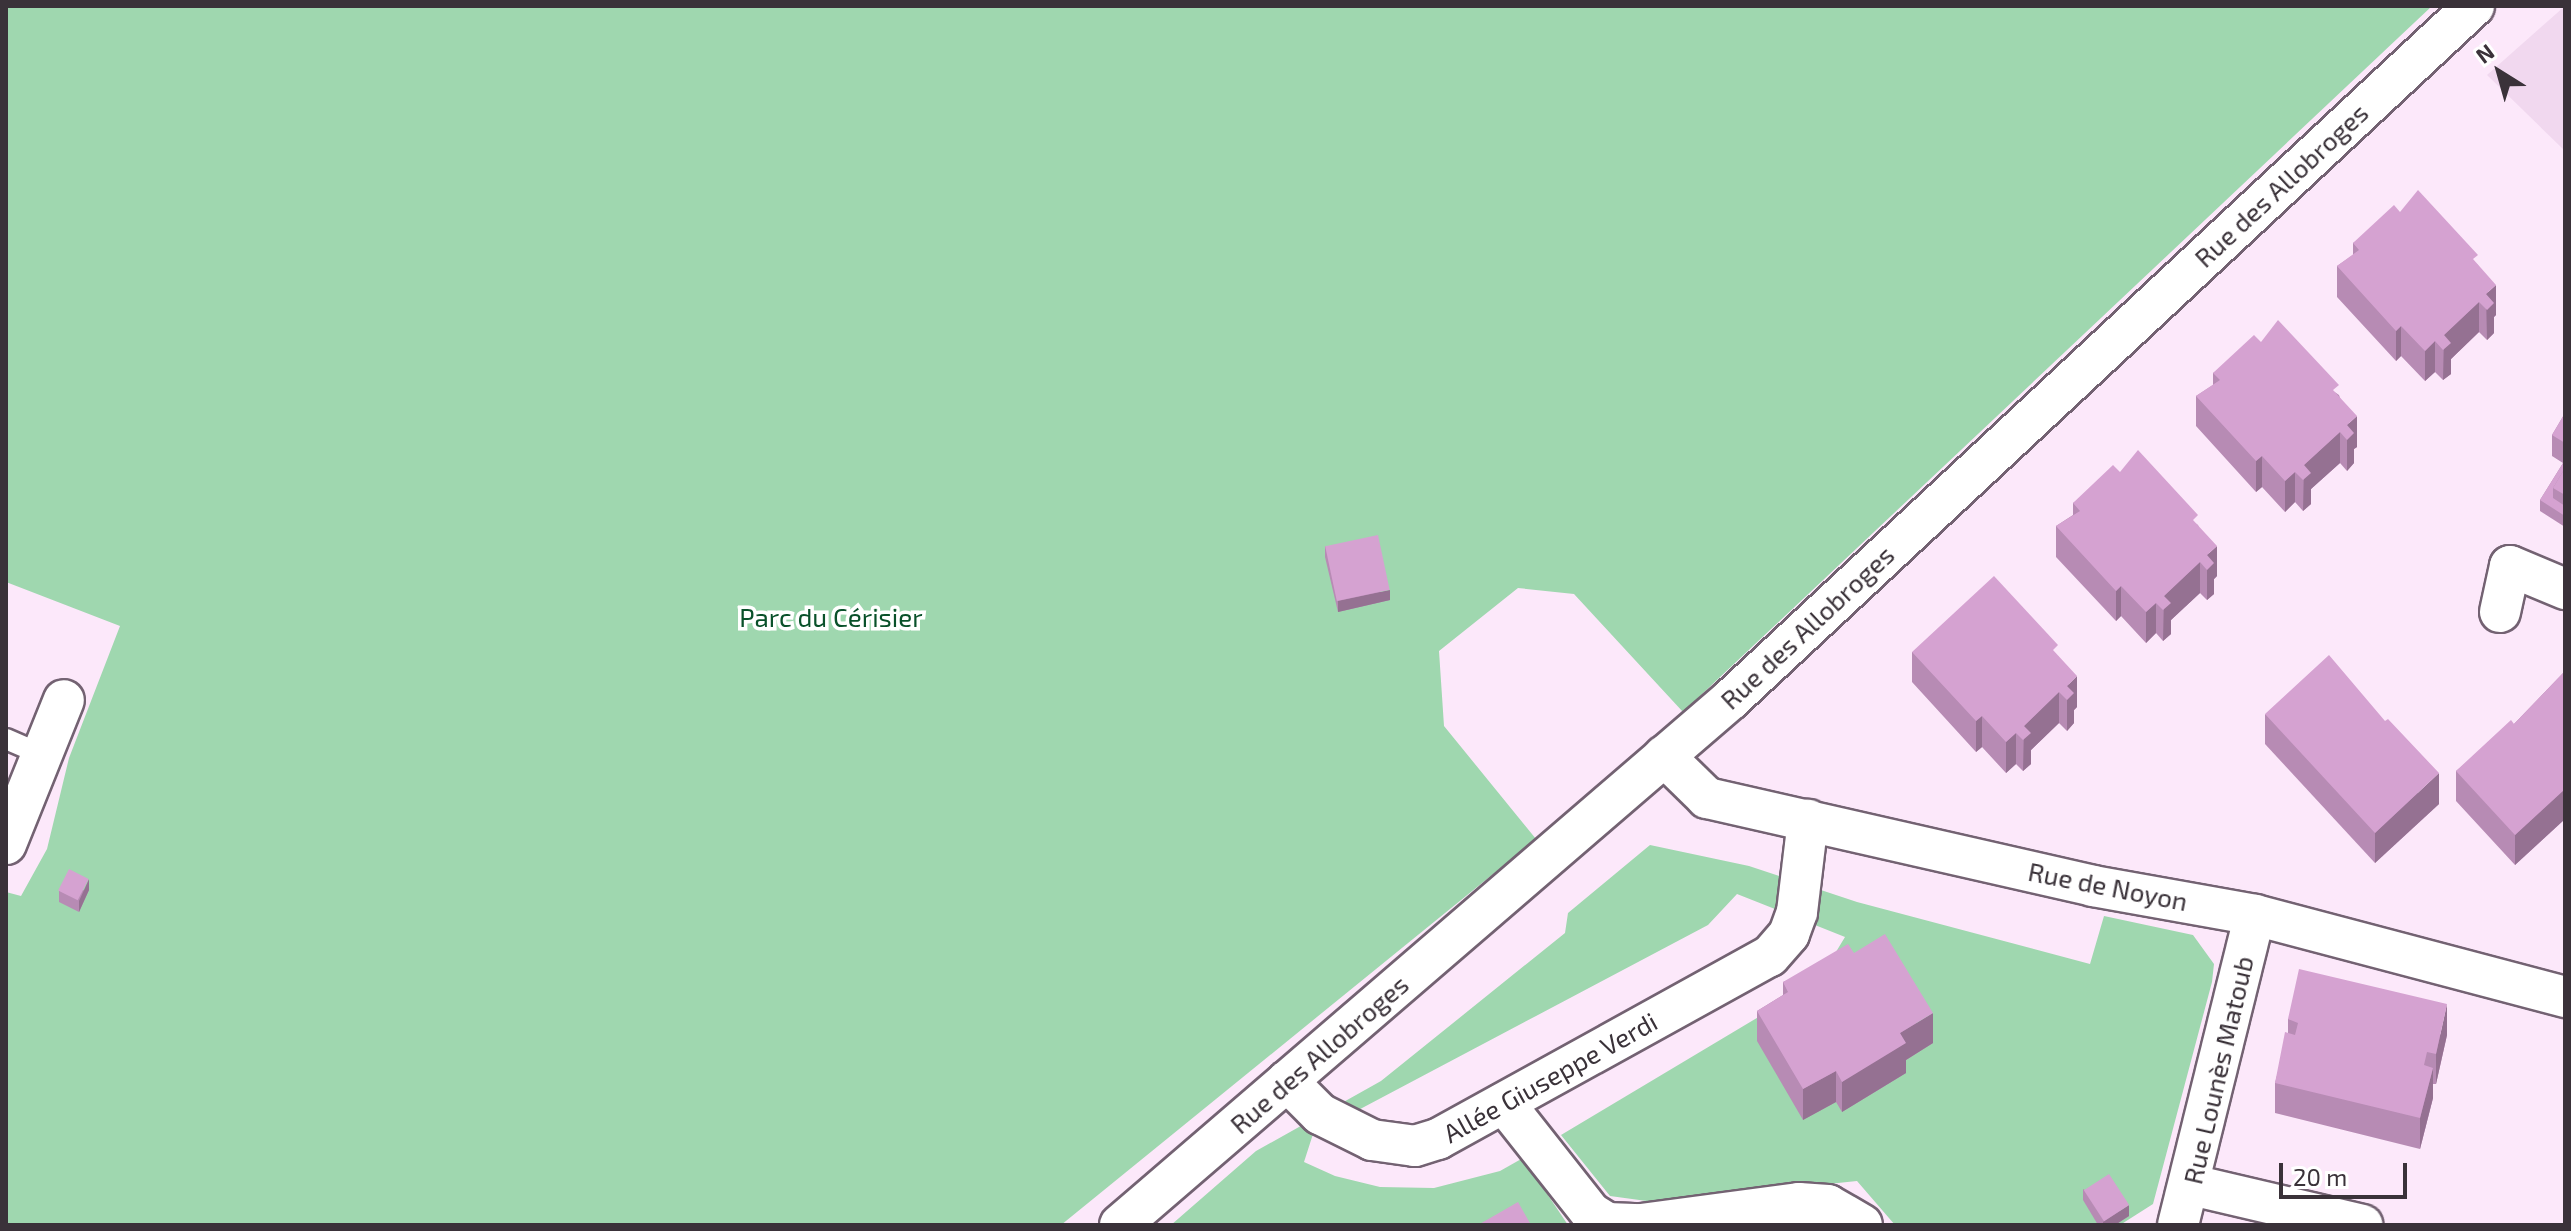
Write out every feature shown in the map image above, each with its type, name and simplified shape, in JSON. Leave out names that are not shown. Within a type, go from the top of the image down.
[{"type":"street","name":"Rue des Allobroges","points":[[1120,1225],[1664,756],[2474,6]]},
{"type":"street","points":[[2500,612],[2510,566],[2565,589]]},
{"type":"street","points":[[6,844],[64,700]]},
{"type":"street","name":"Rue de Noyon","points":[[1664,756],[1707,798],[2093,886],[2255,915],[2565,997]]},
{"type":"street","name":"Allée Giuseppe Verdi","points":[[1287,1081],[1320,1114],[1372,1140],[1415,1146],[1504,1103],[1770,956],[1789,934],[1797,912],[1808,820]]},
{"type":"street","name":"Rue Lounès Matoub","points":[[2178,1225],[2192,1185],[2255,915]]},
{"type":"street","points":[[1504,1103],[1591,1213],[1607,1223],[1641,1224],[1799,1203],[1828,1205],[1862,1225]]},
{"type":"street","points":[[2192,1185],[2362,1225]]},
{"type":"lane","points":[[6,739],[43,755]]},
{"type":"shaded area","points":[[2565,6],[2565,151],[2487,75]]},
{"type":"green space","name":"Parc du Cérisier","points":[[6,6],[2432,6],[1683,712],[1574,594],[1518,588],[1439,651],[1444,726],[1536,839],[1061,1225],[6,1225],[6,892],[21,896],[47,849],[69,758],[120,626],[6,582]]},
{"type":"green space","points":[[1650,845],[1749,866],[1857,902],[2090,964],[2104,916],[2193,935],[2214,964],[2212,982],[2153,1204],[2120,1225],[1895,1225],[1857,1181],[1654,1202],[1610,1196],[1561,1135],[1797,994],[1825,970],[1845,937],[1737,894],[1708,925],[1313,1134],[1304,1162],[1335,1176],[1380,1187],[1434,1188],[1500,1171],[1523,1158],[1568,1225],[1171,1225],[1256,1151],[1381,1081],[1565,933],[1568,913]]},
{"type":"building","points":[[2418,190],[2478,255],[2473,259],[2496,285],[2486,294],[2494,303],[2487,310],[2479,302],[2444,335],[2451,343],[2443,350],[2435,341],[2425,351],[2401,326],[2396,331],[2337,266],[2359,250],[2353,243],[2394,205],[2400,212]]},
{"type":"building","points":[[2278,320],[2339,385],[2333,390],[2357,416],[2347,425],[2354,433],[2347,440],[2340,432],[2304,465],[2311,473],[2303,480],[2295,472],[2285,481],[2262,456],[2256,461],[2196,396],[2220,380],[2213,373],[2254,335],[2261,342]]},
{"type":"building","points":[[2565,413],[2565,443],[2552,435]]},
{"type":"building","points":[[2138,450],[2198,515],[2193,520],[2217,546],[2207,555],[2214,563],[2207,570],[2200,562],[2164,596],[2171,603],[2163,610],[2156,603],[2146,612],[2121,586],[2116,591],[2056,526],[2080,511],[2073,503],[2113,465],[2120,472]]},
{"type":"building","points":[[2565,460],[2565,468],[2553,488],[2553,498],[2565,506],[2565,516],[2540,500]]},
{"type":"building","points":[[2565,468],[2565,495],[2553,488]]},
{"type":"building","points":[[1378,535],[1390,590],[1337,601],[1325,546]]},
{"type":"building","points":[[1994,576],[2058,645],[2053,650],[2077,676],[2067,686],[2074,693],[2067,700],[2059,692],[2024,726],[2031,733],[2023,740],[2016,733],[2006,742],[1982,716],[1976,721],[1912,652]]},
{"type":"building","points":[[2329,655],[2385,721],[2388,719],[2439,773],[2375,833],[2265,714]]},
{"type":"building","points":[[2565,671],[2565,789],[2515,835],[2456,771],[2511,720],[2514,724]]},
{"type":"building","points":[[69,869],[89,879],[78,900],[58,890]]},
{"type":"building","points":[[1885,934],[1933,1013],[1900,1033],[1906,1043],[1842,1082],[1836,1071],[1803,1089],[1757,1011],[1788,992],[1783,982],[1848,944],[1854,953]]},
{"type":"building","points":[[2299,969],[2447,1004],[2436,1054],[2427,1052],[2424,1065],[2433,1068],[2420,1118],[2275,1083],[2285,1032],[2295,1035],[2298,1023],[2288,1019]]},
{"type":"building","points":[[2109,1174],[2129,1205],[2104,1221],[2084,1190]]},
{"type":"building","points":[[1518,1202],[1531,1225],[1478,1225]]}]
